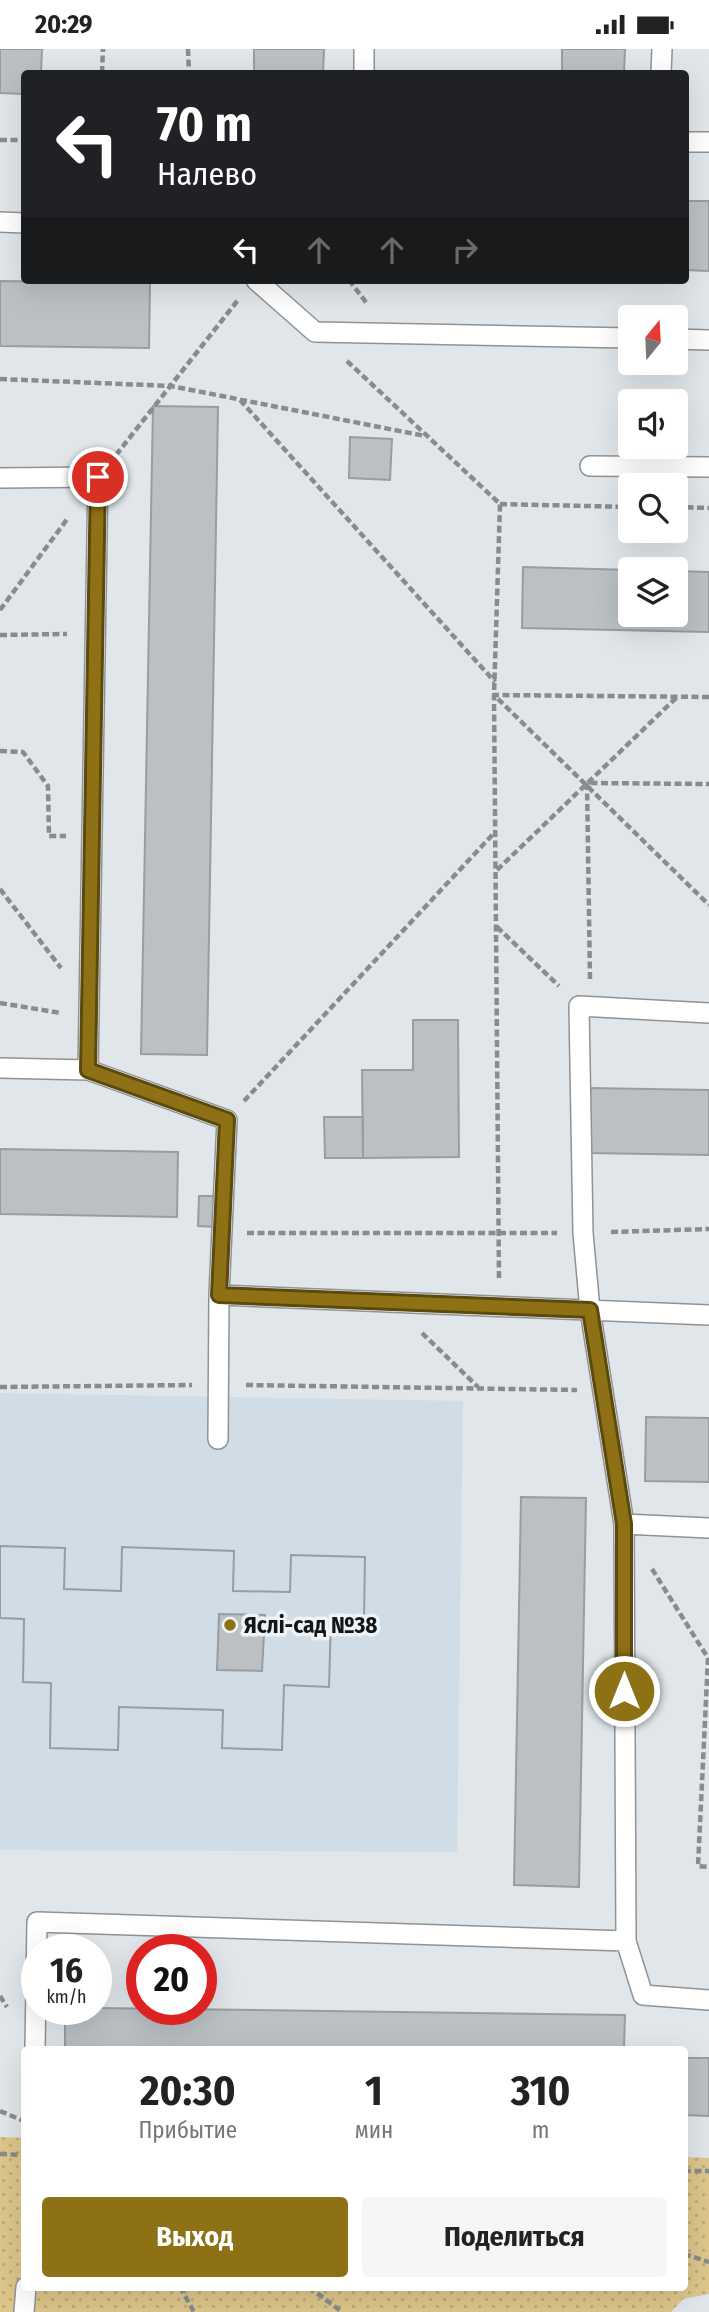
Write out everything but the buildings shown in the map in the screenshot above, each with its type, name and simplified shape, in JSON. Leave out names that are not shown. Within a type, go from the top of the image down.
[{"type":"lane","points":[[364,49],[364,70]]},
{"type":"lane","points":[[661,70],[662,49]]},
{"type":"lane","points":[[689,142],[709,142]]},
{"type":"lane","points":[[0,222],[21,223]]},
{"type":"lane","points":[[251,285],[316,332],[618,338]]},
{"type":"lane","points":[[688,339],[709,340]]},
{"type":"lane","points":[[590,465],[709,467]]},
{"type":"lane","points":[[0,478],[98,477],[88,1070]]},
{"type":"lane","points":[[709,1013],[585,1006],[583,1233],[590,1310],[605,1390],[624,1524],[626,1941],[643,1995],[709,2000]]},
{"type":"lane","points":[[0,1068],[88,1070],[227,1120],[219,1295],[218,1439]]},
{"type":"lane","points":[[219,1295],[709,1315]]},
{"type":"lane","points":[[624,1524],[709,1528]]},
{"type":"lane","points":[[35,2046],[37,1922],[626,1941]]},
{"type":"lane","points":[[24,2312],[26,2291]]},
{"type":"path","points":[[102,70],[103,49]]},
{"type":"path","points":[[188,49],[189,70]]},
{"type":"path","points":[[0,139],[21,140]]},
{"type":"path","points":[[0,610],[98,477],[251,285]]},
{"type":"path","points":[[316,332],[500,504],[618,506]]},
{"type":"path","points":[[0,379],[171,386],[426,436]]},
{"type":"path","points":[[240,399],[495,682]]},
{"type":"path","points":[[498,1307],[500,1233],[494,695],[500,504]]},
{"type":"path","points":[[688,507],[709,508]]},
{"type":"path","points":[[0,635],[96,634]]},
{"type":"path","points":[[494,695],[709,697]]},
{"type":"path","points":[[494,695],[709,905]]},
{"type":"path","points":[[496,871],[677,697]]},
{"type":"path","points":[[0,751],[23,752],[48,786],[49,836],[92,837]]},
{"type":"path","points":[[587,783],[709,784]]},
{"type":"path","points":[[585,1006],[587,783]]},
{"type":"path","points":[[227,1120],[496,831]]},
{"type":"path","points":[[0,888],[89,1011]]},
{"type":"path","points":[[497,926],[585,1006]]},
{"type":"path","points":[[0,1003],[89,1011]]},
{"type":"path","points":[[222,1233],[583,1233],[709,1229]]},
{"type":"path","points":[[391,1303],[479,1388]]},
{"type":"path","points":[[0,1388],[218,1385],[605,1390]]},
{"type":"path","points":[[624,1524],[709,1658],[698,1866],[709,1867]]},
{"type":"path","points":[[0,2111],[21,2120]]},
{"type":"path","points":[[0,2154],[21,2155]]},
{"type":"path","points":[[688,2171],[709,2171]]},
{"type":"path","points":[[688,2255],[709,2262]]},
{"type":"path","points":[[182,2291],[194,2312]]},
{"type":"path","points":[[314,2291],[342,2312]]},
{"type":"shaded area","name":"Яслі-сад №38","points":[[0,1393],[463,1401],[457,1852],[0,1850]]},
{"type":"shaded area","points":[[0,2137],[21,2138],[21,2291],[688,2291],[688,2157],[709,2158],[709,2294],[683,2299],[671,2312],[0,2312]]},
{"type":"place","name":"Яслі-сад №38","points":[[230,1625]]},
{"type":"route","points":[[98,477],[88,1070],[227,1120],[219,1295],[590,1310],[605,1390],[624,1524],[624,1691]]}]
